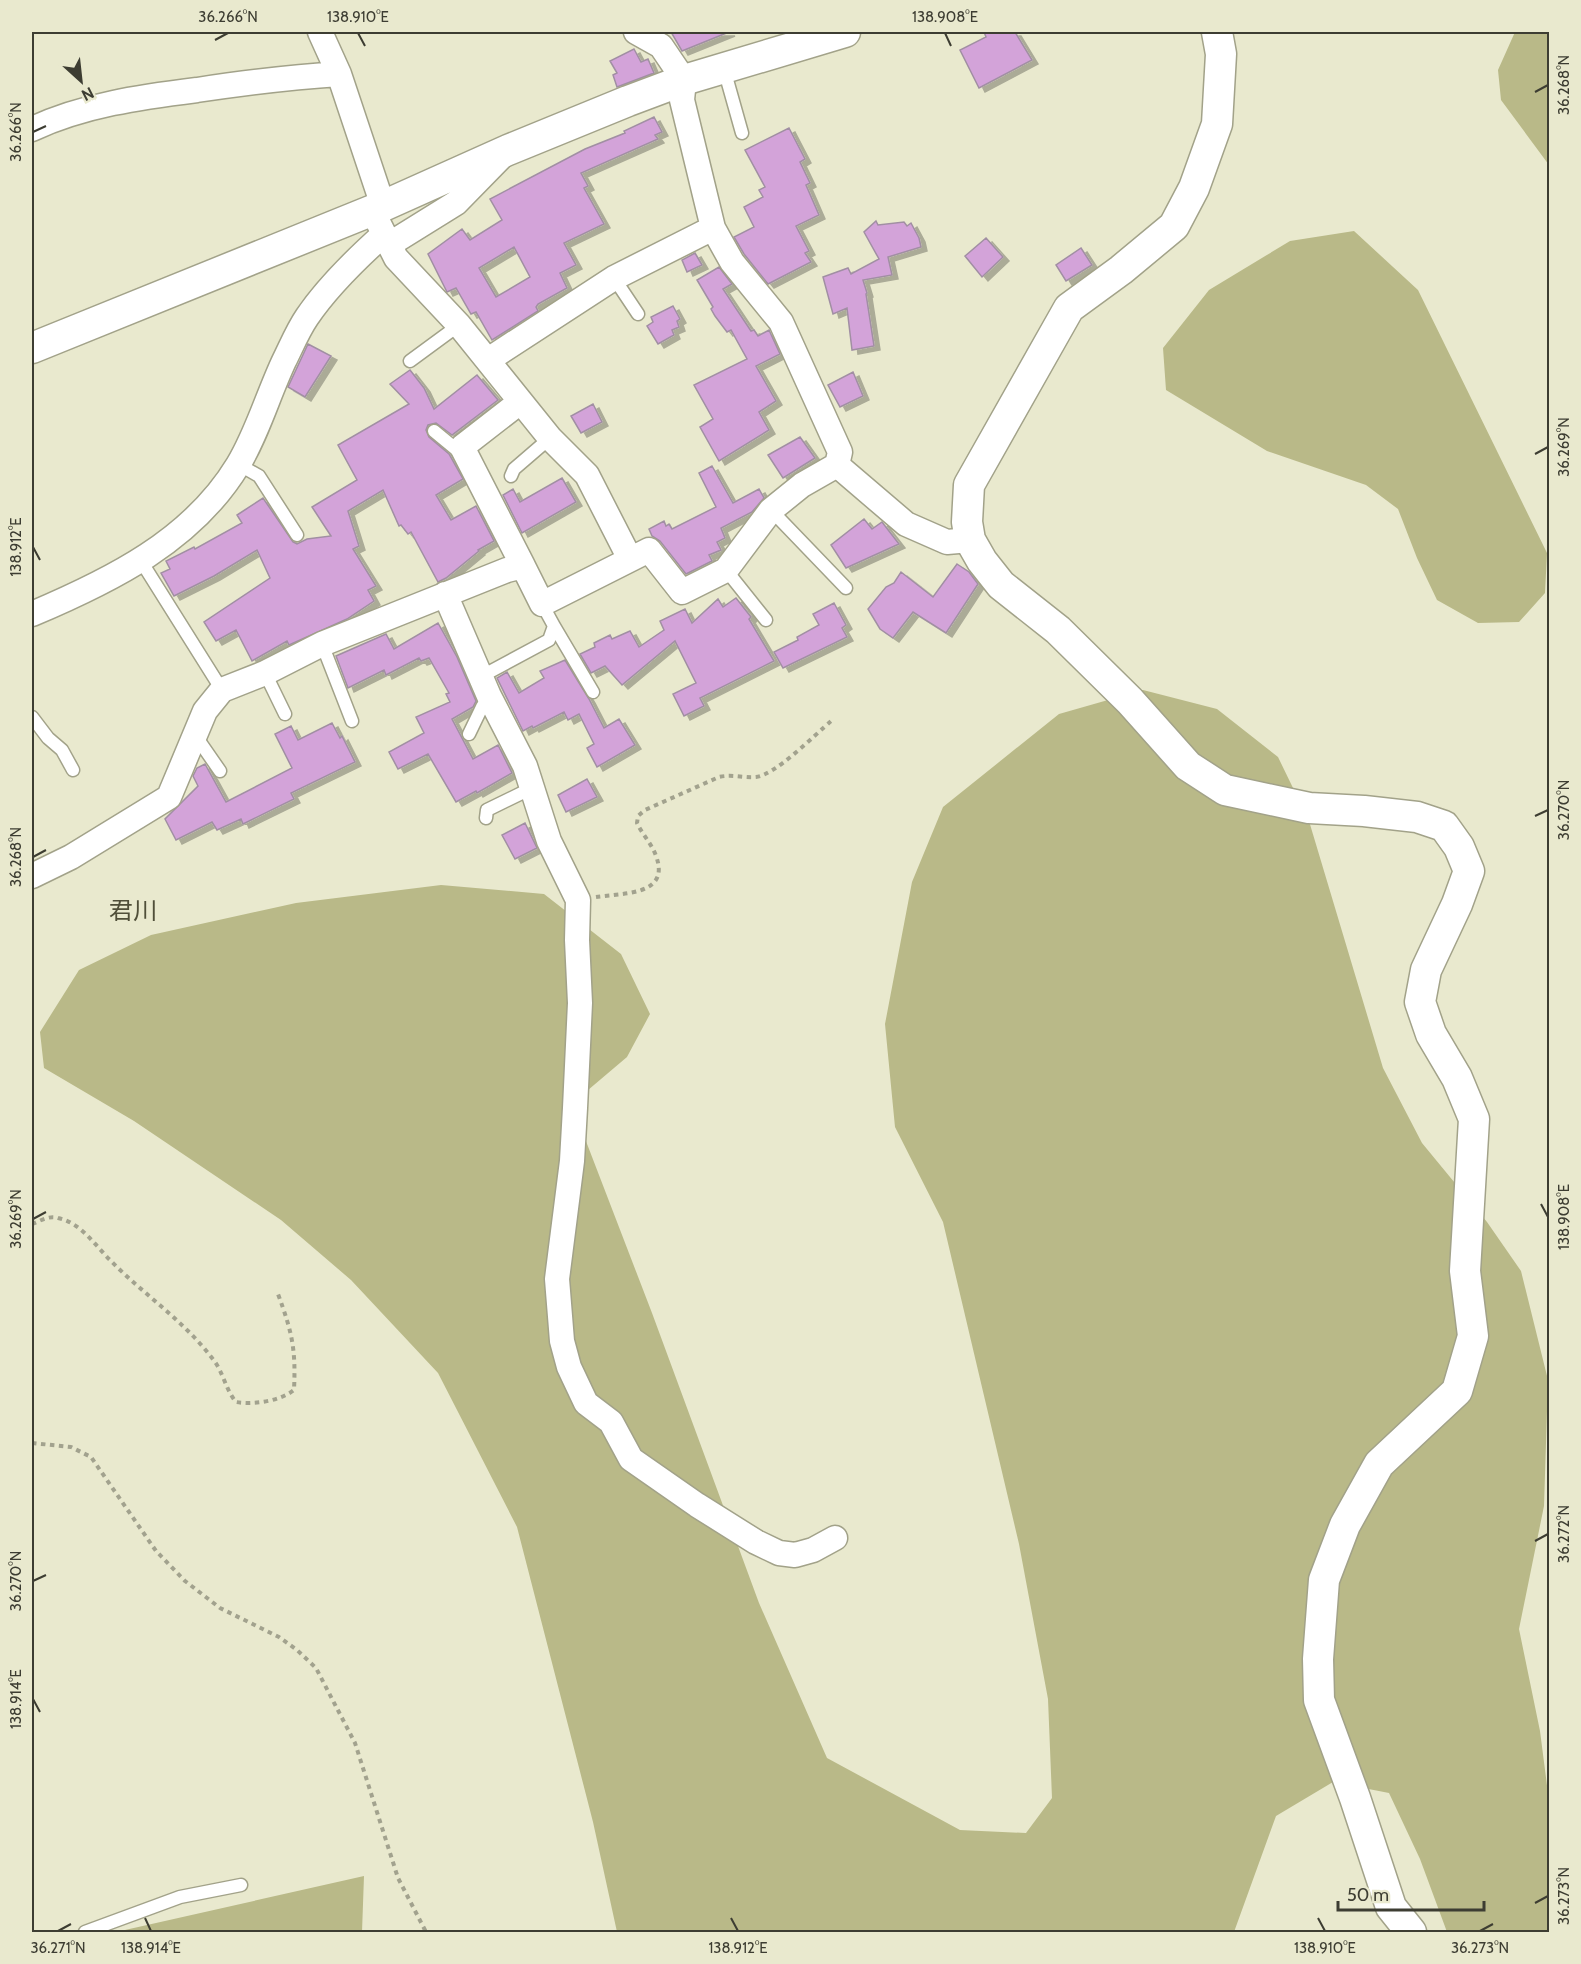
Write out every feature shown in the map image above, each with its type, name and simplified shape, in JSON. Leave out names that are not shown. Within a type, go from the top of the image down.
[{"type":"street","points":[[320,32],[339,74],[382,223],[396,258],[459,325],[550,438],[586,474],[630,559]]},
{"type":"street","points":[[520,402],[462,447],[542,604],[649,550],[682,592],[726,570],[771,510],[802,485],[837,465],[840,452],[781,322],[732,262],[713,228],[682,100],[684,80],[661,46],[636,32]]},
{"type":"street","points":[[32,614],[81,594],[141,561],[188,525],[215,498],[238,464],[284,361],[307,317],[382,223],[508,150],[684,80],[845,32]]},
{"type":"street","points":[[1218,32],[1221,54],[1217,124],[1194,188],[1174,225],[1121,270],[1069,308],[969,485],[967,522],[970,540],[982,561],[1001,585],[1058,630],[1130,701],[1188,766],[1225,790],[1246,795],[1309,808],[1417,817],[1444,826],[1459,847],[1468,871],[1457,904],[1426,970],[1420,1002],[1431,1034],[1457,1078],[1474,1119],[1465,1271],[1473,1336],[1457,1391],[1379,1464],[1345,1525],[1324,1580],[1318,1659],[1319,1700],[1355,1798],[1391,1907],[1411,1932]]},
{"type":"street","points":[[32,129],[51,120],[134,98],[286,77],[339,74]]},
{"type":"street","points":[[32,348],[382,223],[456,203],[508,150]]},
{"type":"street","points":[[488,360],[614,278],[713,228]]},
{"type":"street","points":[[837,465],[906,524],[947,542],[970,540]]},
{"type":"street","points":[[32,876],[71,856],[169,797],[205,711],[222,690],[265,673],[322,644],[445,594],[523,566]]},
{"type":"street","points":[[445,594],[485,686],[525,766],[549,841],[578,900],[580,1003],[575,1108],[572,1161],[557,1279],[562,1341],[569,1367],[586,1403],[611,1422],[631,1459],[697,1505],[756,1542],[779,1553],[795,1555],[813,1550],[835,1538]]},
{"type":"lane","points":[[723,68],[742,133]]},
{"type":"lane","points":[[614,278],[638,314]]},
{"type":"lane","points":[[410,361],[459,325]]},
{"type":"lane","points":[[434,431],[458,450],[464,452]]},
{"type":"lane","points":[[512,476],[514,469],[550,438]]},
{"type":"lane","points":[[238,464],[260,476],[297,536]]},
{"type":"lane","points":[[771,510],[846,588]]},
{"type":"lane","points":[[141,561],[222,690]]},
{"type":"lane","points":[[726,570],[766,620]]},
{"type":"lane","points":[[542,604],[593,692]]},
{"type":"lane","points":[[469,734],[482,707],[485,686],[549,640],[554,626]]},
{"type":"lane","points":[[322,644],[352,721]]},
{"type":"lane","points":[[265,673],[285,714]]},
{"type":"lane","points":[[32,717],[48,738],[62,750],[73,770]]},
{"type":"lane","points":[[195,735],[220,771]]},
{"type":"lane","points":[[486,818],[487,810],[532,788]]},
{"type":"lane","points":[[85,1932],[180,1897],[241,1885]]},
{"type":"path","points":[[578,900],[649,888],[657,881],[656,854],[637,823],[638,816],[645,810],[718,777],[730,774],[756,777],[771,773],[831,721]]},
{"type":"path","points":[[32,1224],[45,1218],[56,1217],[86,1233],[110,1260],[172,1316],[215,1363],[236,1402],[250,1405],[288,1395],[294,1389],[296,1360],[291,1329],[278,1294]]},
{"type":"path","points":[[32,1443],[71,1447],[91,1457],[156,1551],[185,1581],[220,1608],[279,1637],[316,1668],[355,1743],[398,1878],[426,1932]]},
{"type":"green space","points":[[1515,32],[1549,32],[1549,165],[1501,100],[1498,70]]},
{"type":"green space","points":[[1354,231],[1418,290],[1547,553],[1545,593],[1519,622],[1478,623],[1437,600],[1417,558],[1398,509],[1366,485],[1267,451],[1166,390],[1163,348],[1209,290],[1290,241]]},
{"type":"green space","points":[[1143,690],[1217,709],[1278,757],[1309,821],[1383,1068],[1422,1143],[1487,1222],[1521,1271],[1548,1380],[1544,1506],[1519,1629],[1540,1731],[1549,1801],[1549,1932],[1447,1932],[1420,1859],[1389,1793],[1333,1782],[1276,1816],[1234,1932],[617,1932],[593,1822],[517,1527],[438,1373],[351,1280],[281,1220],[134,1121],[44,1068],[40,1032],[79,970],[151,935],[296,903],[441,885],[544,894],[621,954],[650,1014],[627,1057],[568,1107],[584,1136],[759,1603],[827,1758],[960,1830],[1026,1833],[1052,1798],[1048,1699],[1019,1544],[943,1222],[895,1127],[885,1024],[912,882],[943,807],[1059,714]]},
{"type":"green space","points":[[364,1876],[362,1932],[116,1932]]},
{"type":"building","points":[[671,32],[729,32],[682,51]]},
{"type":"building","points":[[984,32],[1015,32],[1032,60],[979,88],[960,50],[986,37]]},
{"type":"building","points":[[634,49],[641,62],[648,59],[654,73],[617,87],[613,75],[617,73],[610,61]]},
{"type":"building","points":[[654,117],[662,132],[655,135],[658,139],[581,173],[588,186],[584,188],[604,224],[564,243],[576,265],[560,273],[567,288],[538,304],[536,307],[538,311],[492,340],[476,312],[471,314],[456,288],[447,292],[428,254],[462,229],[470,240],[502,220],[490,199],[585,149],[625,133],[624,131]],"holes":[[[514,247],[530,277],[496,297],[479,268]]]},
{"type":"building","points":[[789,128],[805,159],[800,162],[810,183],[806,185],[819,215],[796,226],[809,251],[805,253],[811,262],[768,284],[744,254],[734,237],[754,227],[744,207],[763,197],[759,190],[765,187],[745,150]]},
{"type":"building","points":[[876,221],[878,225],[904,222],[907,226],[911,223],[921,247],[888,257],[892,275],[863,280],[867,293],[874,346],[852,350],[847,308],[833,314],[823,277],[848,268],[851,274],[879,259],[864,232]]},
{"type":"building","points":[[986,238],[1003,257],[982,277],[965,256]]},
{"type":"building","points":[[1081,248],[1092,265],[1066,281],[1056,265]]},
{"type":"building","points":[[695,253],[702,265],[687,272],[682,260]]},
{"type":"building","points":[[719,267],[732,284],[723,289],[751,331],[754,330],[758,336],[769,330],[780,354],[756,366],[776,401],[759,412],[769,430],[719,461],[700,427],[713,419],[694,385],[747,359],[731,330],[727,332],[715,316],[711,309],[713,307],[697,280]]},
{"type":"building","points":[[673,306],[680,319],[677,321],[679,327],[672,330],[674,335],[658,344],[647,326],[653,322],[651,317]]},
{"type":"building","points":[[308,344],[331,356],[305,397],[288,387]]},
{"type":"building","points":[[410,370],[424,388],[434,409],[477,375],[498,400],[452,435],[436,423],[428,425],[426,430],[429,437],[449,454],[463,479],[436,495],[451,520],[476,506],[494,541],[478,550],[446,578],[438,582],[411,532],[408,534],[401,525],[399,526],[383,490],[348,511],[359,546],[353,549],[376,586],[368,590],[374,601],[347,619],[289,645],[287,641],[252,661],[236,630],[216,641],[204,622],[270,578],[257,550],[214,576],[174,596],[161,573],[170,569],[166,561],[194,547],[195,549],[242,523],[237,515],[263,498],[293,542],[297,544],[307,539],[331,536],[312,507],[357,480],[338,445],[409,404],[390,384]]},
{"type":"building","points":[[853,372],[863,396],[840,407],[828,385]]},
{"type":"building","points":[[593,404],[602,422],[581,433],[571,416]]},
{"type":"building","points":[[800,437],[815,458],[783,478],[768,455]]},
{"type":"building","points":[[712,466],[733,503],[759,489],[764,498],[752,512],[721,528],[725,538],[717,542],[721,550],[709,555],[712,561],[686,574],[660,541],[652,536],[649,529],[664,521],[666,526],[669,524],[672,529],[716,507],[699,473]]},
{"type":"building","points":[[562,478],[576,502],[522,533],[503,495],[513,489],[520,502]]},
{"type":"building","points":[[864,519],[872,529],[882,522],[899,544],[846,568],[831,545]]},
{"type":"building","points":[[957,564],[969,572],[978,584],[946,633],[913,612],[893,638],[880,629],[868,609],[886,587],[894,583],[901,572],[933,597]]},
{"type":"building","points":[[736,598],[751,617],[749,619],[774,661],[700,698],[704,706],[684,716],[673,694],[696,683],[675,641],[622,685],[605,666],[591,673],[580,654],[595,647],[594,643],[610,635],[612,639],[630,631],[639,647],[664,630],[660,621],[685,609],[692,623],[718,599],[723,607]]},
{"type":"building","points":[[834,603],[846,625],[842,628],[847,637],[783,668],[774,652],[798,640],[797,637],[819,625],[813,614]]},
{"type":"building","points":[[438,623],[457,657],[476,701],[473,707],[452,719],[473,759],[498,745],[512,773],[456,802],[428,754],[398,769],[389,752],[424,733],[416,717],[450,702],[446,694],[449,693],[429,658],[421,661],[419,658],[386,675],[384,670],[348,688],[336,656],[386,634],[394,649]]},
{"type":"building","points":[[565,660],[604,728],[619,719],[635,745],[597,767],[587,748],[594,744],[579,714],[568,720],[564,712],[523,731],[497,678],[507,672],[519,693],[544,678],[540,671]]},
{"type":"building","points":[[332,723],[340,738],[342,736],[355,762],[291,793],[294,799],[243,824],[241,819],[217,830],[212,822],[176,840],[165,819],[198,786],[193,776],[197,768],[205,764],[226,802],[292,768],[275,734],[291,726],[298,740]]},
{"type":"building","points":[[587,779],[597,797],[566,812],[558,795]]},
{"type":"building","points":[[525,823],[537,848],[515,859],[502,835]]},
{"type":"district","name":"君川","points":[[133,910]]}]
